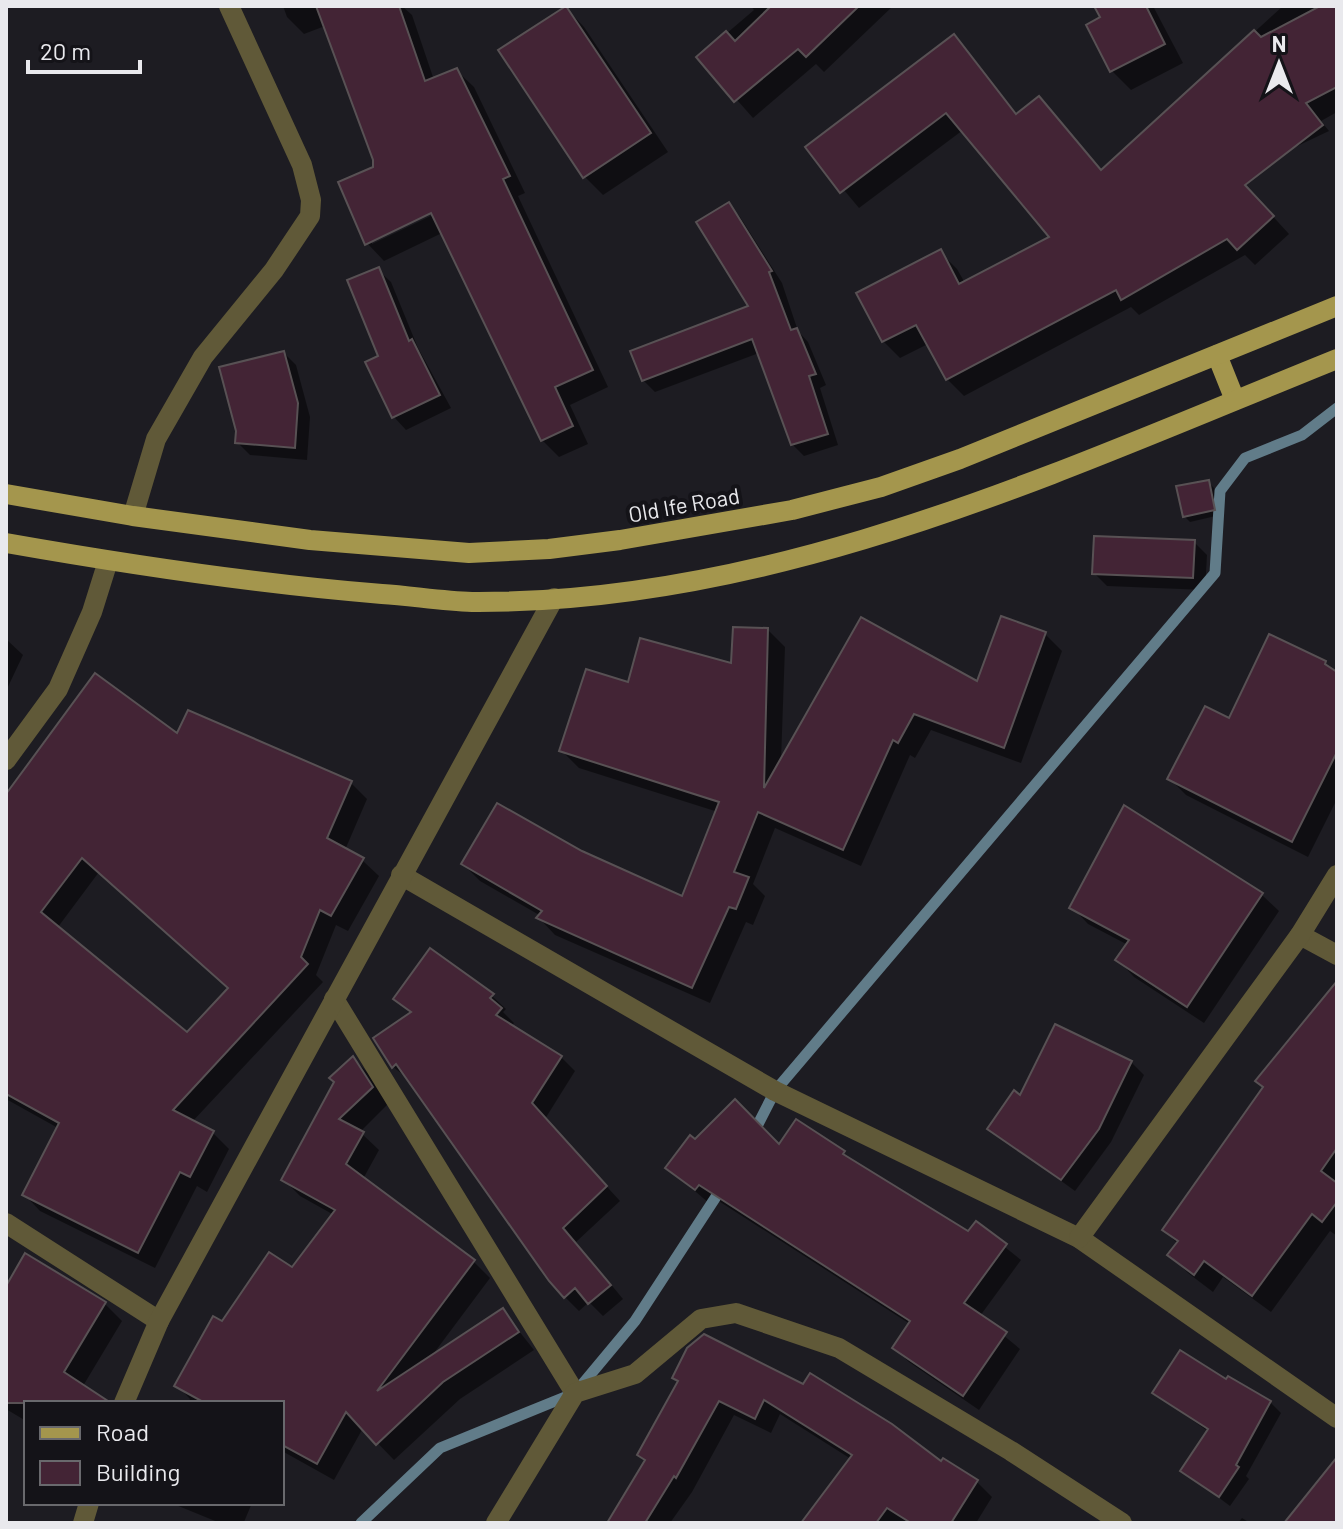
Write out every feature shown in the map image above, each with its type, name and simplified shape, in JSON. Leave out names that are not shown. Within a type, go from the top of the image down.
[{"type":"main road","name":"Old Ife Road","points":[[6,494],[133,516],[310,540],[469,553],[549,549],[686,531],[792,510],[881,487],[960,459],[1337,306]]},
{"type":"main road","points":[[1217,355],[1235,400]]},
{"type":"main road","points":[[6,543],[108,561],[307,588],[470,602],[554,598],[709,577],[804,558],[976,506],[1337,359]]},
{"type":"street","points":[[133,516],[156,439],[203,357],[274,270],[310,216],[311,200],[302,165],[229,6]]},
{"type":"street","points":[[6,760],[58,689],[92,612],[108,561]]},
{"type":"street","points":[[125,1401],[159,1321],[554,598]]},
{"type":"street","points":[[401,875],[775,1091],[1079,1238],[1337,1418]]},
{"type":"street","points":[[1079,1238],[1300,935],[1337,875]]},
{"type":"street","points":[[1300,935],[1337,955]]},
{"type":"street","points":[[334,999],[575,1393]]},
{"type":"street","points":[[6,1223],[159,1321]]},
{"type":"street","points":[[496,1523],[575,1393],[635,1374],[701,1319],[736,1313],[839,1348],[1011,1451],[1122,1523]]},
{"type":"building","points":[[316,6],[399,6],[425,81],[457,68],[510,176],[503,179],[593,370],[555,387],[573,426],[541,441],[431,213],[365,245],[338,182],[373,167],[373,160]]},
{"type":"building","points":[[566,6],[651,133],[583,178],[498,50]]},
{"type":"building","points":[[771,6],[859,6],[806,57],[798,49],[734,102],[696,57],[726,31],[735,41]]},
{"type":"building","points":[[1094,6],[1146,6],[1165,44],[1110,72],[1086,25],[1100,17]]},
{"type":"building","points":[[1320,6],[1337,6],[1337,87],[1306,103],[1323,125],[1245,185],[1274,216],[1237,250],[1227,239],[1121,300],[1116,290],[946,380],[916,325],[882,342],[856,293],[941,249],[959,284],[1049,237],[946,113],[840,193],[805,147],[954,34],[1016,114],[1039,96],[1101,170],[1254,30],[1261,37]]},
{"type":"building","points":[[729,202],[772,271],[769,272],[791,330],[797,328],[816,374],[809,376],[828,434],[791,445],[752,339],[642,381],[630,351],[748,306],[696,222]]},
{"type":"building","points":[[379,267],[409,341],[412,339],[440,395],[392,418],[365,362],[378,356],[347,280]]},
{"type":"building","points":[[284,351],[298,403],[295,448],[235,443],[236,431],[219,367]]},
{"type":"building","points":[[1209,480],[1215,510],[1183,517],[1176,486]]},
{"type":"building","points":[[1094,536],[1195,540],[1193,578],[1092,574]]},
{"type":"building","points":[[1001,616],[1046,632],[1004,748],[914,714],[898,743],[893,740],[843,850],[758,812],[734,872],[749,877],[736,909],[729,907],[692,988],[536,918],[542,911],[461,864],[497,803],[582,851],[682,896],[719,802],[559,751],[586,669],[628,682],[640,638],[731,663],[733,627],[768,628],[764,788],[861,617],[977,681]]},
{"type":"building","points":[[1269,634],[1326,661],[1325,664],[1337,672],[1337,752],[1292,842],[1167,779],[1205,706],[1229,718]]},
{"type":"building","points":[[95,673],[177,733],[188,710],[352,781],[327,838],[364,858],[331,916],[320,910],[301,957],[308,964],[173,1110],[214,1131],[190,1177],[180,1172],[138,1253],[22,1195],[59,1123],[6,1094],[6,794]],"holes":[[[82,858],[228,988],[187,1032],[41,912]]]},
{"type":"building","points":[[1124,805],[1263,893],[1187,1007],[1115,960],[1129,940],[1069,908]]},
{"type":"building","points":[[430,948],[494,994],[490,998],[502,1008],[496,1015],[562,1056],[532,1103],[607,1186],[563,1228],[611,1285],[588,1304],[575,1288],[564,1298],[549,1281],[396,1064],[392,1068],[373,1038],[411,1012],[393,999]]},
{"type":"building","points":[[1337,981],[1337,1148],[1321,1171],[1337,1183],[1337,1202],[1322,1222],[1312,1214],[1252,1296],[1204,1261],[1194,1275],[1167,1255],[1178,1241],[1162,1230],[1263,1087],[1255,1081]]},
{"type":"building","points":[[1055,1024],[1132,1061],[1099,1129],[1061,1180],[987,1129],[1014,1090],[1020,1095]]},
{"type":"building","points":[[353,1056],[373,1087],[339,1119],[364,1132],[346,1164],[475,1260],[377,1391],[503,1308],[519,1332],[443,1382],[376,1445],[346,1412],[317,1464],[284,1446],[284,1401],[201,1401],[174,1386],[213,1316],[222,1321],[269,1252],[292,1267],[335,1210],[281,1180],[334,1082],[329,1078]]},
{"type":"building","points":[[735,1099],[779,1144],[796,1119],[845,1151],[843,1154],[968,1231],[976,1221],[1007,1244],[964,1303],[1007,1332],[963,1396],[892,1348],[910,1321],[699,1185],[695,1190],[665,1168],[690,1135],[695,1139]]},
{"type":"building","points":[[25,1253],[106,1302],[64,1372],[108,1401],[6,1403],[6,1286]]},
{"type":"building","points":[[704,1334],[803,1384],[810,1373],[892,1424],[941,1461],[943,1458],[978,1480],[951,1523],[911,1523],[887,1508],[876,1523],[801,1523],[852,1455],[764,1400],[755,1419],[719,1401],[676,1478],[674,1476],[645,1523],[607,1523],[645,1460],[637,1455],[678,1381],[672,1378],[687,1348]]},
{"type":"building","points":[[1180,1350],[1226,1379],[1228,1376],[1271,1401],[1236,1465],[1239,1467],[1219,1497],[1180,1471],[1208,1429],[1152,1393]]},
{"type":"building","points":[[1337,1457],[1337,1523],[1284,1523]]},
{"type":"waterway","points":[[752,1136],[775,1091],[1215,573],[1220,491],[1245,458],[1302,435],[1337,408]]},
{"type":"waterway","points":[[361,1523],[440,1448],[575,1393],[635,1321],[723,1186]]}]
